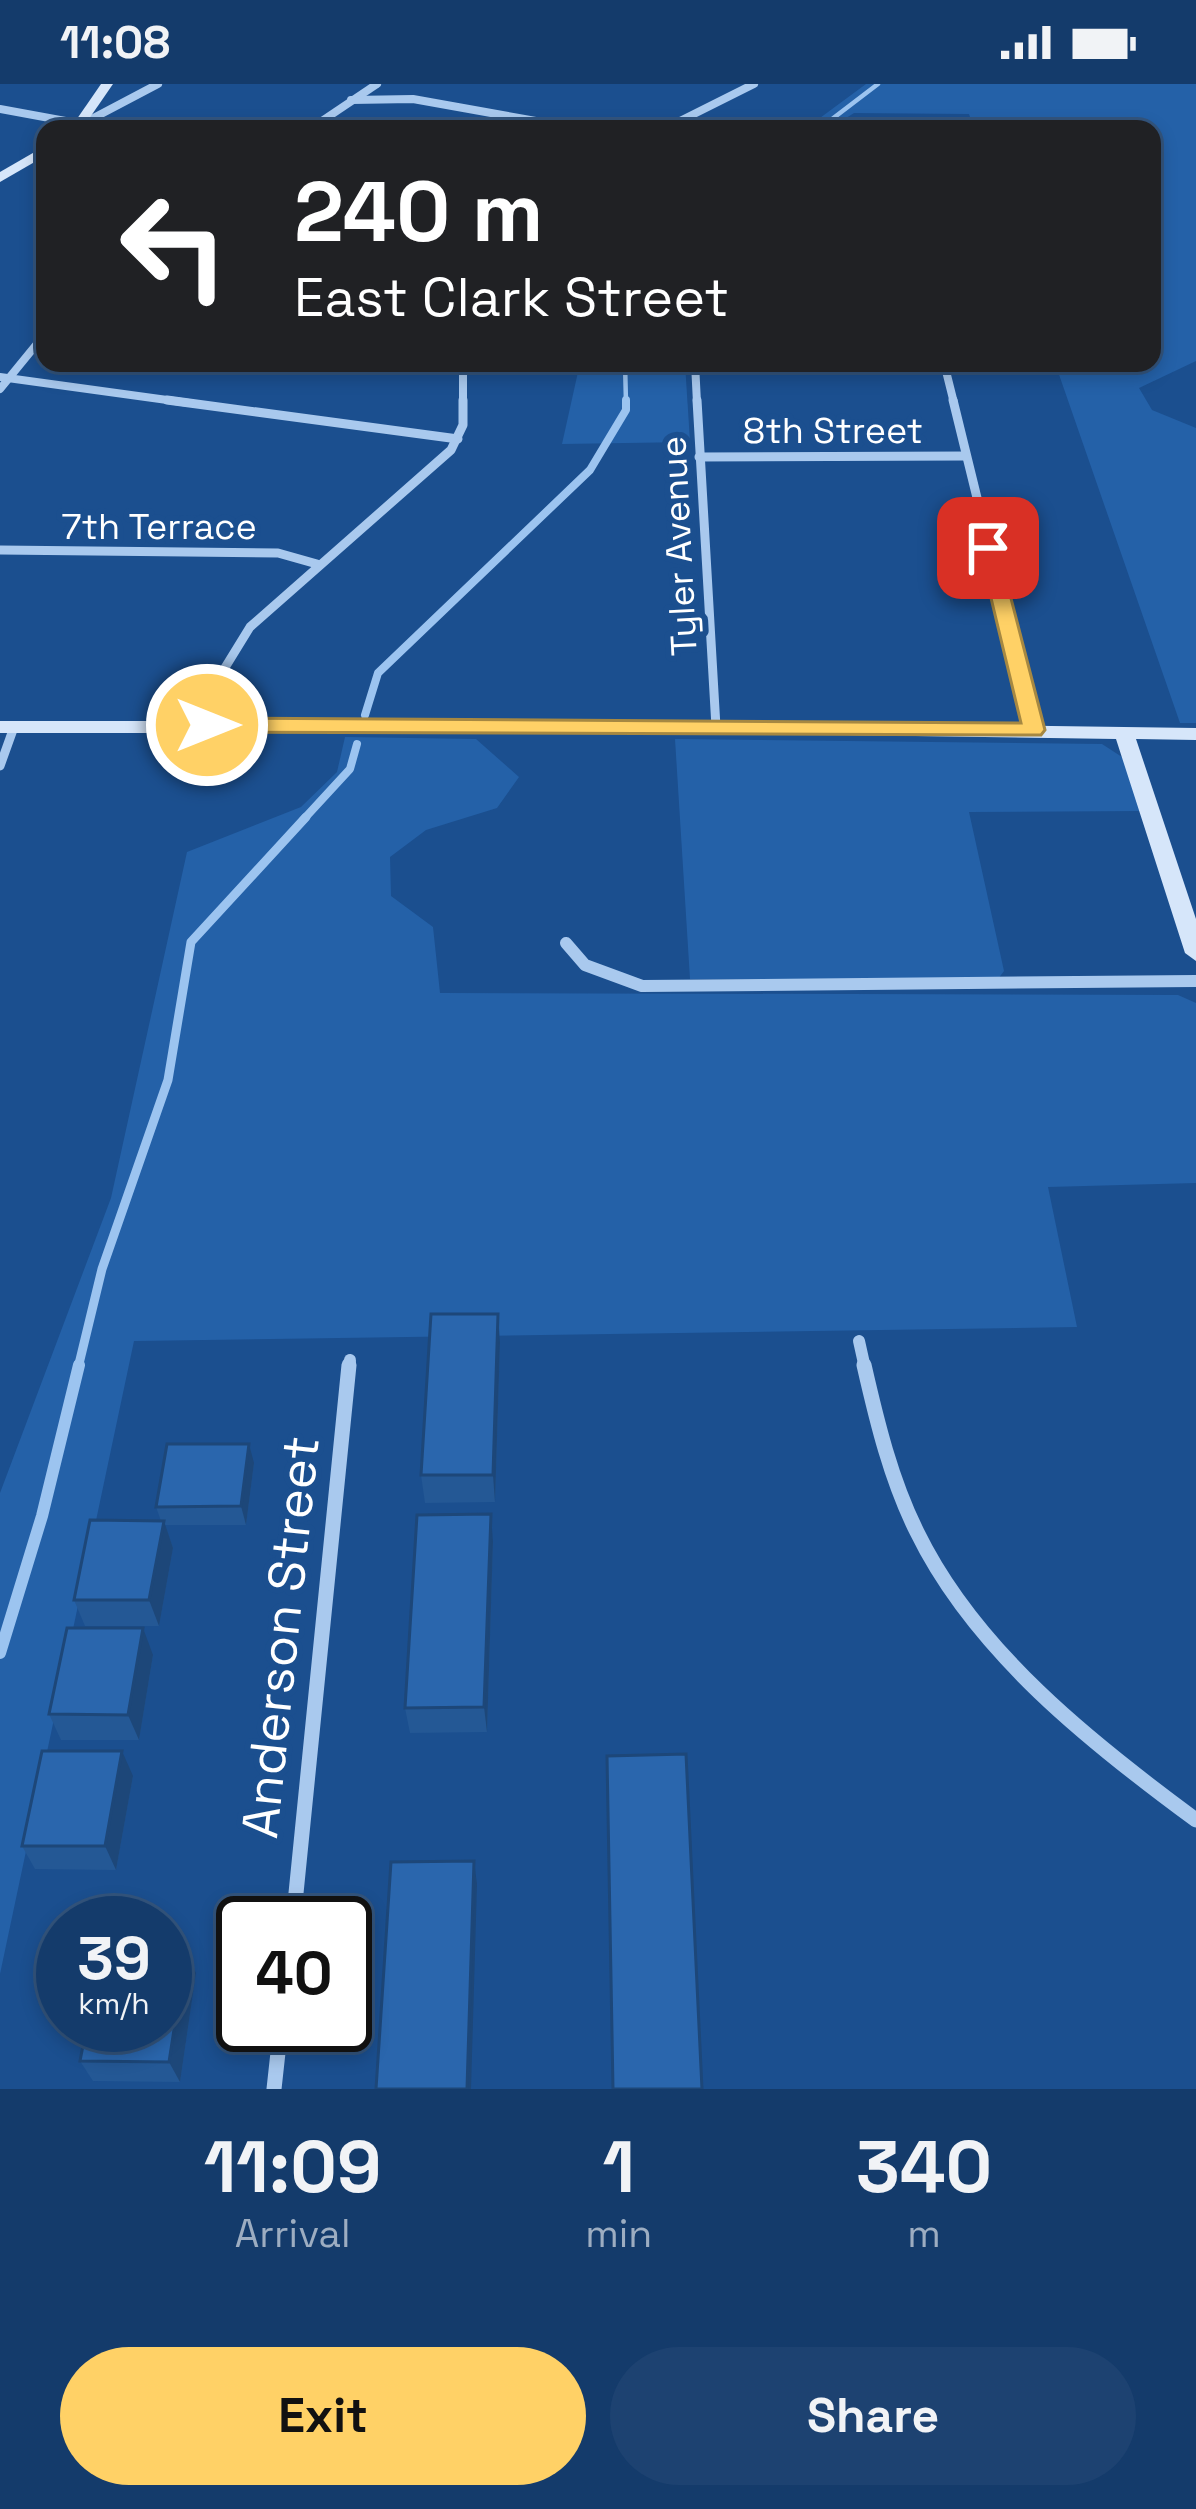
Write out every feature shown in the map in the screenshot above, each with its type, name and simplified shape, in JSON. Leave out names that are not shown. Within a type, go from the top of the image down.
[{"type":"street","points":[[83,120],[107,84]]},
{"type":"street","points":[[90,120],[158,84]]},
{"type":"street","points":[[323,120],[380,84],[413,99]]},
{"type":"street","points":[[682,120],[754,84]]},
{"type":"street","points":[[351,100],[413,99],[531,120]]},
{"type":"street","points":[[0,109],[51,120]]},
{"type":"street","points":[[0,178],[36,155]]},
{"type":"street","points":[[0,389],[4,378],[36,344]]},
{"type":"street","points":[[207,725],[227,659],[270,605],[458,439],[462,372]]},
{"type":"street","name":"Tyler Avenue","points":[[695,372],[716,727]]},
{"type":"street","points":[[946,372],[1034,730]]},
{"type":"street","points":[[4,378],[458,439]]},
{"type":"street","name":"8th Street","points":[[699,457],[966,456]]},
{"type":"street","name":"7th Terrace","points":[[0,550],[278,553],[317,564]]},
{"type":"street","points":[[0,766],[7,727],[716,727],[1196,734]]},
{"type":"street","points":[[1124,733],[1196,953]]},
{"type":"street","points":[[566,943],[585,965],[642,986],[1196,981]]},
{"type":"street","points":[[859,1341],[895,1480],[920,1539],[993,1642],[1047,1697],[1196,1820]]},
{"type":"street","name":"Anderson Street","points":[[296,1896],[350,1360]]},
{"type":"street","points":[[274,2089],[278,2052]]},
{"type":"shaded area","points":[[866,84],[1196,84],[1196,361],[1139,388],[1152,410],[1196,428],[1196,723],[1180,723],[1058,372],[1161,372],[1161,120],[971,120],[969,114],[854,113],[843,120],[817,120]]},
{"type":"shaded area","points":[[578,372],[686,372],[690,442],[562,444]]},
{"type":"shaded area","points":[[345,737],[476,739],[519,777],[497,808],[426,830],[390,857],[391,896],[433,927],[440,993],[1178,995],[1196,1003],[1196,1183],[1048,1187],[1077,1327],[134,1341],[0,1974],[0,1493],[111,1198],[187,852],[301,807],[337,772]]},
{"type":"shaded area","points":[[675,739],[1102,744],[1122,757],[1142,811],[969,812],[1004,971],[998,979],[690,979]]},
{"type":"building","points":[[431,1314],[498,1314],[493,1475],[421,1475]]},
{"type":"building","points":[[167,1444],[249,1444],[241,1506],[156,1507]]},
{"type":"building","points":[[491,1514],[484,1707],[405,1708],[417,1515]]},
{"type":"building","points":[[90,1520],[164,1521],[149,1600],[74,1600]]},
{"type":"building","points":[[67,1628],[143,1628],[128,1715],[49,1714]]},
{"type":"building","points":[[42,1751],[122,1751],[105,1846],[22,1846]]},
{"type":"building","points":[[686,1754],[702,2089],[613,2089],[607,1756]]},
{"type":"building","points":[[474,1861],[467,2089],[376,2089],[391,1862]]},
{"type":"building","points":[[82,2052],[171,2052],[169,2062],[80,2061]]},
{"type":"waterway","points":[[831,120],[878,84]]},
{"type":"waterway","points":[[625,372],[626,403]]},
{"type":"waterway","points":[[365,715],[378,673],[590,470],[626,403]]},
{"type":"waterway","points":[[303,820],[350,769],[357,744]]},
{"type":"waterway","points":[[78,1368],[102,1269],[168,1080],[191,942],[306,817]]},
{"type":"waterway","points":[[0,1653],[42,1516],[79,1365]]},
{"type":"route","points":[[207,725],[1034,730],[988,548]]}]
